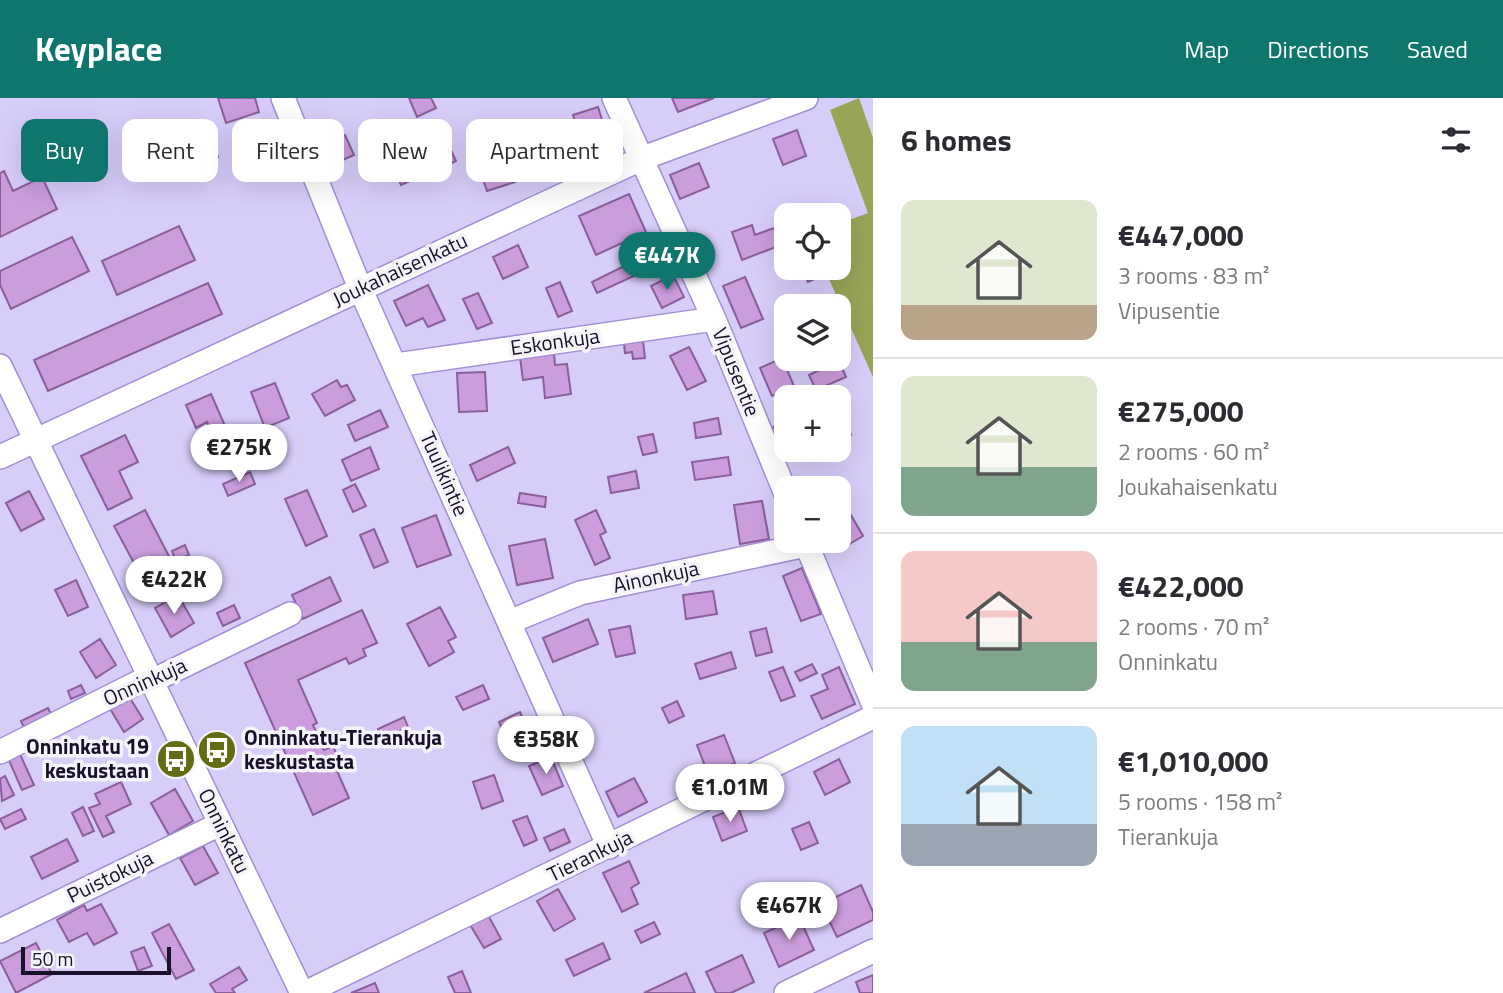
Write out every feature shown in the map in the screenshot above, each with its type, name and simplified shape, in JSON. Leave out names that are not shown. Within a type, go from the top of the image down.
[{"type":"street","name":"Tuulikintie","points":[[283,98],[360,288],[397,365],[609,847]]},
{"type":"street","name":"Vipusentie","points":[[614,98],[714,319],[779,476]]},
{"type":"street","name":"Joukahaisenkatu","points":[[0,457],[643,158],[806,98]]},
{"type":"street","name":"Eskonkuja","points":[[397,365],[714,319]]},
{"type":"street","name":"Onninkatu","points":[[0,366],[303,993]]},
{"type":"street","name":"Ainonkuja","points":[[509,622],[580,593],[774,550]]},
{"type":"street","points":[[810,553],[873,703]]},
{"type":"street","name":"Onninkuja","points":[[0,752],[139,682],[152,681],[290,614]]},
{"type":"street","name":"Tierankuja","points":[[303,993],[873,717]]},
{"type":"street","name":"Puistokuja","points":[[0,931],[220,824]]},
{"type":"street","points":[[786,993],[873,951]]},
{"type":"green space","points":[[859,98],[873,138],[873,377],[851,328],[851,294],[836,294],[829,280],[851,280],[851,219],[868,213],[830,110]]},
{"type":"building","points":[[218,98],[255,98],[259,112],[226,123]]},
{"type":"building","points":[[409,98],[431,98],[436,108],[417,117]]},
{"type":"building","points":[[672,98],[714,98],[678,112]]},
{"type":"building","points":[[598,107],[602,119],[574,119],[573,115]]},
{"type":"building","points":[[797,130],[806,156],[783,165],[773,139]]},
{"type":"building","points":[[344,135],[354,155],[344,159]]},
{"type":"building","points":[[699,163],[709,187],[680,199],[670,175]]},
{"type":"building","points":[[4,171],[13,191],[32,182],[44,182],[57,209],[0,237],[0,173]]},
{"type":"building","points":[[484,182],[515,182],[487,191]]},
{"type":"building","points":[[629,194],[646,232],[596,255],[579,216]]},
{"type":"building","points":[[752,225],[755,235],[774,228],[774,248],[742,260],[732,232]]},
{"type":"building","points":[[179,226],[195,260],[117,295],[102,261]]},
{"type":"building","points":[[72,237],[89,271],[11,309],[0,285],[0,271]]},
{"type":"building","points":[[518,245],[528,267],[503,279],[493,257]]},
{"type":"building","points":[[630,263],[636,275],[597,293],[592,282]]},
{"type":"building","points":[[673,275],[684,297],[662,308],[651,286]]},
{"type":"building","points":[[745,277],[763,319],[741,328],[723,286]]},
{"type":"building","points":[[560,282],[572,311],[558,317],[546,288]]},
{"type":"building","points":[[208,283],[222,314],[48,391],[34,360]]},
{"type":"building","points":[[428,285],[445,320],[428,327],[423,318],[406,326],[394,301]]},
{"type":"building","points":[[478,293],[492,323],[477,329],[463,299]]},
{"type":"building","points":[[643,341],[645,358],[633,359],[632,352],[625,353],[624,343]]},
{"type":"building","points":[[689,347],[706,381],[687,390],[670,356]]},
{"type":"building","points":[[554,353],[555,365],[567,364],[571,394],[545,398],[543,377],[523,380],[520,357]]},
{"type":"building","points":[[774,362],[774,371],[788,371],[794,385],[774,385],[772,396],[760,368]]},
{"type":"building","points":[[818,371],[843,371],[846,377],[828,385],[814,385],[809,375]]},
{"type":"building","points":[[485,372],[487,411],[459,412],[457,373]]},
{"type":"building","points":[[337,380],[341,387],[347,385],[355,400],[325,416],[312,394]]},
{"type":"building","points":[[275,383],[289,418],[265,428],[251,392]]},
{"type":"building","points":[[211,394],[229,435],[215,441],[207,422],[196,428],[186,405]]},
{"type":"building","points":[[380,410],[388,427],[355,441],[348,425]]},
{"type":"building","points":[[718,418],[721,434],[696,438],[694,423]]},
{"type":"building","points":[[653,434],[657,452],[643,455],[638,437]]},
{"type":"building","points":[[125,435],[138,462],[119,471],[132,498],[108,510],[81,456]]},
{"type":"building","points":[[370,447],[379,469],[351,481],[342,460]]},
{"type":"building","points":[[508,447],[515,463],[477,481],[470,465]]},
{"type":"building","points":[[728,457],[731,475],[695,480],[692,462]]},
{"type":"building","points":[[636,471],[639,488],[611,493],[608,477]]},
{"type":"building","points":[[250,472],[255,484],[228,496],[223,484]]},
{"type":"building","points":[[355,484],[366,506],[353,512],[343,490]]},
{"type":"building","points":[[307,490],[327,536],[306,546],[285,499]]},
{"type":"building","points":[[29,491],[44,519],[21,531],[6,503]]},
{"type":"building","points":[[520,493],[546,497],[545,507],[518,503]]},
{"type":"building","points":[[762,501],[769,539],[740,544],[734,505]]},
{"type":"building","points":[[145,510],[172,562],[142,578],[114,526]]},
{"type":"building","points":[[596,510],[606,532],[600,535],[610,558],[595,565],[575,520]]},
{"type":"building","points":[[436,515],[451,555],[417,567],[402,528]]},
{"type":"building","points":[[851,515],[863,536],[851,543]]},
{"type":"building","points":[[374,529],[388,562],[374,568],[360,535]]},
{"type":"building","points":[[545,539],[553,578],[517,585],[509,546]]},
{"type":"building","points":[[185,545],[189,555],[176,561],[172,551]]},
{"type":"building","points":[[802,568],[821,614],[801,621],[783,576]]},
{"type":"building","points":[[330,577],[341,601],[303,619],[292,595]]},
{"type":"building","points":[[76,580],[88,607],[68,616],[55,590]]},
{"type":"building","points":[[713,591],[717,614],[686,619],[683,595]]},
{"type":"building","points":[[178,595],[194,623],[171,637],[155,608]]},
{"type":"building","points":[[234,605],[240,618],[223,626],[217,613]]},
{"type":"building","points":[[440,607],[456,637],[448,641],[454,652],[429,666],[407,624]]},
{"type":"building","points":[[362,610],[377,643],[363,649],[366,656],[349,664],[346,658],[298,680],[317,723],[313,725],[324,750],[333,746],[340,762],[334,764],[349,798],[313,815],[245,663]]},
{"type":"building","points":[[588,619],[598,644],[553,662],[543,638]]},
{"type":"building","points":[[630,626],[635,653],[616,657],[609,630]]},
{"type":"building","points":[[766,628],[772,652],[756,656],[750,632]]},
{"type":"building","points":[[100,639],[116,665],[96,678],[80,652]]},
{"type":"building","points":[[731,652],[736,668],[700,679],[695,664]]},
{"type":"building","points":[[812,664],[817,673],[800,681],[795,672]]},
{"type":"building","points":[[783,667],[795,696],[781,701],[769,672]]},
{"type":"building","points":[[839,667],[855,704],[822,719],[811,696],[828,689],[822,675]]},
{"type":"building","points":[[81,685],[85,693],[71,699],[68,691]]},
{"type":"building","points":[[483,685],[489,699],[463,710],[456,697]]},
{"type":"building","points":[[128,695],[143,719],[124,732],[109,707]]},
{"type":"building","points":[[677,701],[684,716],[669,723],[662,708]]},
{"type":"building","points":[[48,708],[52,716],[25,730],[21,721]]},
{"type":"building","points":[[520,712],[531,737],[510,745],[499,722]]},
{"type":"building","points":[[404,717],[408,727],[383,739],[378,729]]},
{"type":"building","points":[[724,735],[735,763],[708,774],[697,745]]},
{"type":"building","points":[[19,752],[34,785],[22,790],[8,758]]},
{"type":"building","points":[[551,757],[563,786],[542,795],[529,766]]},
{"type":"building","points":[[839,759],[850,782],[825,795],[814,772]]},
{"type":"building","points":[[494,775],[503,801],[482,809],[473,782]]},
{"type":"building","points":[[5,776],[14,795],[2,801],[0,779]]},
{"type":"building","points":[[634,778],[647,802],[618,817],[606,792]]},
{"type":"building","points":[[121,782],[131,804],[106,816],[114,832],[103,837],[89,808],[100,804],[95,794]]},
{"type":"building","points":[[175,789],[193,821],[169,835],[151,803]]},
{"type":"building","points":[[83,807],[94,831],[83,836],[72,813]]},
{"type":"building","points":[[738,807],[747,831],[722,841],[713,817]]},
{"type":"building","points":[[21,809],[26,819],[5,829],[0,819]]},
{"type":"building","points":[[527,816],[537,840],[524,846],[513,821]]},
{"type":"building","points":[[809,822],[818,843],[801,850],[792,829]]},
{"type":"building","points":[[564,829],[570,842],[550,851],[544,838]]},
{"type":"building","points":[[67,839],[78,861],[42,879],[31,857]]},
{"type":"building","points":[[203,846],[218,873],[195,885],[180,858]]},
{"type":"building","points":[[629,861],[639,883],[631,888],[638,904],[622,912],[603,873]]},
{"type":"building","points":[[861,885],[873,912],[873,920],[837,937],[821,904]]},
{"type":"building","points":[[558,889],[575,919],[554,931],[537,901]]},
{"type":"building","points":[[101,904],[117,933],[94,945],[87,933],[69,942],[57,920],[84,905],[87,911]]},
{"type":"building","points":[[487,913],[501,939],[484,948],[469,923]]},
{"type":"building","points":[[799,917],[814,950],[779,967],[764,933]]},
{"type":"building","points":[[654,922],[660,934],[641,943],[635,931]]},
{"type":"building","points":[[169,924],[194,970],[176,979],[152,933]]},
{"type":"building","points":[[36,943],[52,974],[16,993],[0,961]]},
{"type":"building","points":[[603,943],[610,959],[574,976],[566,960]]},
{"type":"building","points":[[144,947],[152,966],[138,971],[131,952]]},
{"type":"building","points":[[742,955],[754,982],[731,993],[716,993],[706,972]]},
{"type":"building","points":[[239,967],[247,980],[232,989],[235,993],[216,993],[210,984]]},
{"type":"building","points":[[462,971],[471,993],[455,993],[448,977]]},
{"type":"building","points":[[686,973],[695,993],[644,993]]},
{"type":"building","points":[[873,975],[873,993],[860,993],[856,982]]},
{"type":"building","points":[[375,983],[379,993],[351,993]]},
{"type":"place","name":"Onninkatu-Tierankuja keskustasta","points":[[217,750]]},
{"type":"place","name":"Onninkatu 19 keskustaan","points":[[176,759]]}]
